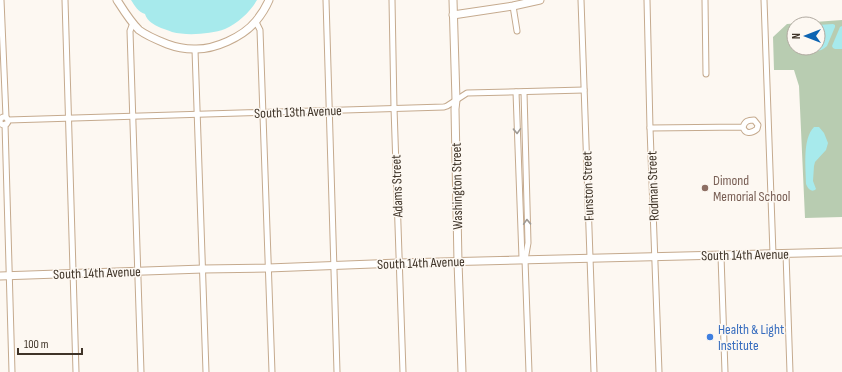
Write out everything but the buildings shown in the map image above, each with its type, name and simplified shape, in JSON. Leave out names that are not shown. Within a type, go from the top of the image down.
[{"type":"street","points":[[1,0],[12,372]]},
{"type":"street","points":[[65,0],[76,372]]},
{"type":"street","points":[[118,0],[126,14],[140,30],[154,39],[173,46],[194,50],[224,43],[246,30],[256,22],[269,0]]},
{"type":"street","points":[[326,0],[337,372]]},
{"type":"street","name":"Adams Street","points":[[392,0],[403,372]]},
{"type":"street","name":"Washington Street","points":[[453,0],[458,262],[462,372]]},
{"type":"street","points":[[453,15],[513,6],[540,0]]},
{"type":"street","name":"Funston Street","points":[[581,0],[594,372]]},
{"type":"street","name":"Rodman Street","points":[[647,0],[659,372]]},
{"type":"street","points":[[705,0],[706,74]]},
{"type":"street","points":[[764,0],[773,254]]},
{"type":"street","points":[[513,6],[517,31]]},
{"type":"street","points":[[256,22],[260,30],[272,372]]},
{"type":"street","points":[[133,23],[130,31],[141,372]]},
{"type":"street","points":[[194,50],[206,372]]},
{"type":"street","name":"South 13th Avenue","points":[[4,120],[444,107],[467,93],[584,90]]},
{"type":"street","points":[[516,92],[522,258],[525,260]]},
{"type":"street","points":[[524,92],[528,243],[525,260],[529,372]]},
{"type":"street","points":[[650,128],[743,127]]},
{"type":"street","name":"South 14th Avenue","points":[[0,276],[399,263],[842,252]]},
{"type":"street","points":[[786,254],[790,372]]},
{"type":"street","points":[[721,256],[725,372]]},
{"type":"green space","points":[[842,20],[842,217],[805,218],[799,86],[794,70],[774,70],[773,37],[786,25],[786,56],[826,56],[826,21]]},
{"type":"water","points":[[131,0],[257,0],[243,17],[230,27],[213,32],[192,34],[172,32],[156,26],[149,21],[145,14],[135,7]]},
{"type":"water","points":[[826,24],[833,24],[835,27],[826,47]]},
{"type":"water","points":[[842,26],[842,49],[835,49],[832,46],[840,27]]},
{"type":"water","points":[[814,127],[819,127],[824,133],[828,143],[826,150],[815,162],[813,181],[816,189],[813,191],[809,189],[806,184],[805,163],[806,146],[810,132]]},
{"type":"place","name":"Dimond Memorial School","points":[[705,188]]},
{"type":"place","name":"Health & Light Institute","points":[[710,337]]}]
